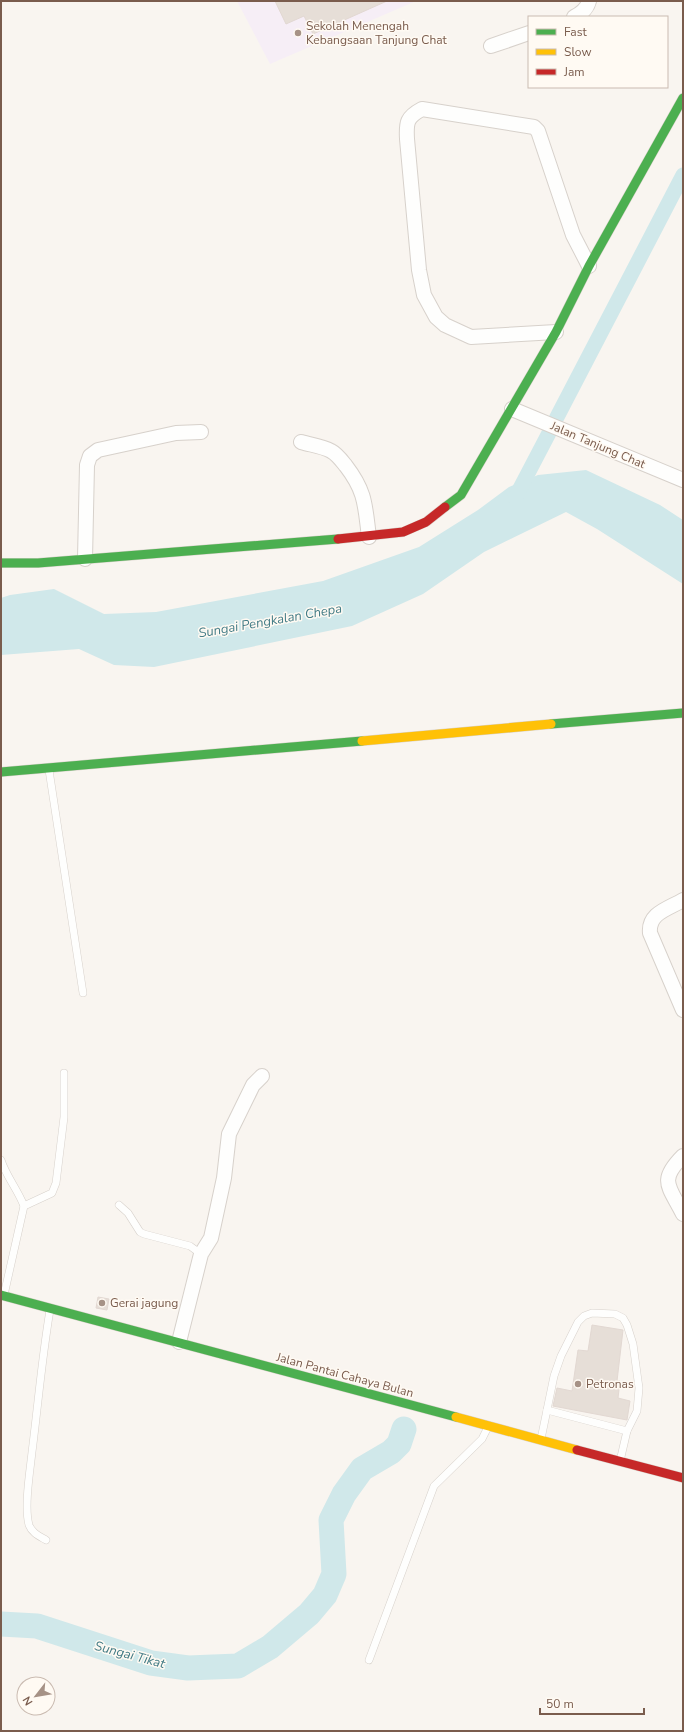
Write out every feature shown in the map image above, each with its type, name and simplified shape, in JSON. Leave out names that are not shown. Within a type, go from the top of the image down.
[{"type":"street","points":[[576,16],[581,14],[588,7],[589,1]]},
{"type":"street","points":[[491,46],[528,33]]},
{"type":"street","points":[[1,563],[38,563],[85,560],[369,537],[403,532],[426,522],[461,495],[556,332],[589,266],[683,98]]},
{"type":"street","points":[[556,332],[471,337],[445,325],[436,317],[424,295],[419,270],[406,129],[408,119],[422,109],[534,127],[538,131],[573,235],[589,266]]},
{"type":"street","name":"Jalan Tanjung Chat","points":[[512,409],[683,480]]},
{"type":"street","points":[[85,560],[87,465],[90,456],[98,450],[176,433],[201,432]]},
{"type":"street","points":[[301,442],[322,447],[333,452],[357,480],[363,493],[369,537]]},
{"type":"street","points":[[1,772],[683,713]]},
{"type":"street","points":[[683,900],[654,917],[649,924],[650,933],[683,1010]]},
{"type":"street","points":[[179,1342],[201,1254],[211,1238],[224,1178],[230,1134],[254,1085],[262,1076]]},
{"type":"street","points":[[683,1156],[668,1173],[667,1181],[683,1214]]},
{"type":"street","name":"Jalan Pantai Cahaya Bulan","points":[[3,1295],[683,1478]]},
{"type":"lane","points":[[49,768],[82,993]]},
{"type":"lane","points":[[24,1206],[52,1192],[56,1183],[64,1117],[64,1073]]},
{"type":"lane","points":[[1,1160],[6,1172],[20,1195],[24,1206],[3,1295]]},
{"type":"lane","points":[[119,1205],[128,1213],[140,1232],[190,1246],[201,1254]]},
{"type":"lane","points":[[46,1540],[34,1534],[30,1529],[27,1518],[29,1481],[45,1340],[51,1308]]},
{"type":"lane","points":[[541,1440],[554,1376],[561,1356],[578,1322],[584,1316],[592,1313],[615,1314],[622,1318],[627,1325],[633,1344],[639,1388],[637,1411],[627,1431],[620,1461]]},
{"type":"lane","points":[[547,1410],[627,1431]]},
{"type":"lane","points":[[369,1660],[434,1486],[482,1438],[488,1425]]},
{"type":"shaded area","name":"Sekolah Menengah Kebangsaan Tanjung Chat","points":[[237,1],[416,1],[270,64]]},
{"type":"water","name":"Sungai Pengkalan Chepa","points":[[586,470],[660,505],[683,520],[683,584],[597,529],[566,512],[484,552],[423,594],[352,626],[154,667],[114,665],[79,649],[1,655],[1,598],[10,595],[54,589],[104,614],[156,612],[323,581],[419,547],[478,510],[509,487],[538,475]]},
{"type":"building","points":[[275,1],[387,1],[313,34],[304,16],[286,24]]},
{"type":"building","name":"Gerai jagung","points":[[98,1297],[109,1299],[107,1310],[96,1308]]},
{"type":"building","points":[[592,1325],[623,1330],[617,1381],[620,1381],[618,1398],[630,1401],[627,1420],[553,1406],[557,1388],[572,1391],[578,1350],[588,1351]]},
{"type":"waterway","points":[[556,419],[683,175]]},
{"type":"waterway","points":[[515,498],[549,433]]},
{"type":"waterway","name":"Sungai Tikat","points":[[1,1624],[37,1626],[151,1663],[188,1668],[238,1666],[270,1647],[309,1614],[325,1595],[334,1574],[331,1520],[344,1494],[362,1469],[391,1452],[399,1444],[404,1429]]},
{"type":"traffic: fast","points":[[445,507],[461,495],[556,332],[589,266],[683,98]]},
{"type":"traffic: fast","points":[[1,563],[38,563],[338,539]]},
{"type":"traffic: fast","points":[[551,724],[683,713]]},
{"type":"traffic: fast","points":[[1,772],[362,741]]},
{"type":"traffic: fast","points":[[1,1295],[456,1417]]},
{"type":"traffic: slow","points":[[362,741],[551,724]]},
{"type":"traffic: slow","points":[[456,1417],[577,1450]]},
{"type":"traffic: jam","points":[[338,539],[403,532],[426,522],[445,507]]},
{"type":"traffic: jam","points":[[577,1450],[683,1478]]},
{"type":"place","name":"Sekolah Menengah Kebangsaan Tanjung Chat","points":[[298,33]]},
{"type":"place","name":"Gerai jagung","points":[[102,1303]]},
{"type":"place","name":"Petronas","points":[[578,1384]]}]
